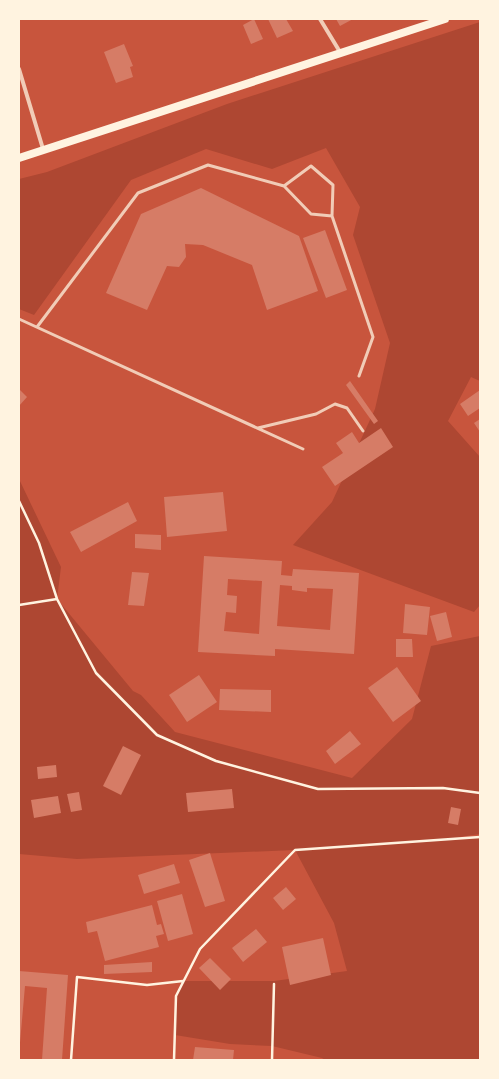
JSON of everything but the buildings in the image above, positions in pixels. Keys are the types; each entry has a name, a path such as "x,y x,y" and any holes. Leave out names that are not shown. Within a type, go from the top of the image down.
{"main road":[{"path":"19,158 445,19"}],"street":[{"path":"320,19 340,52"},
{"path":"19,69 43,149"}],"lane":[{"path":"37,327 138,193 208,165 284,186 311,214 332,216"},
{"path":"284,186 311,166 333,185 332,216 373,337 359,376"},
{"path":"19,319 303,449"},
{"path":"258,428 316,414 335,404 347,408 363,431"}],"path":[{"path":"19,501 39,543 57,599 96,673 157,735 216,761 318,789 443,788 480,793"},
{"path":"19,605 57,599"},
{"path":"174,1060 176,996 200,949 295,850 480,836"},
{"path":"71,1060 77,977 147,985 184,981"},
{"path":"272,1060 274,984"}],"shaded area":[{"path":"480,22 480,381 471,377 448,421 480,457 480,605 474,612 293,545 332,502 375,409 390,343 353,235 360,207 326,148 272,169 206,149 131,180 34,315 19,309 19,179 47,172 227,104"},
{"path":"19,479 61,567 57,599 133,691 141,695 175,732 352,778 412,719 431,646 480,636 480,834 453,838 480,837 480,1060 325,1060 272,1046 230,1044 175,1035 176,996 184,981 274,981 347,971 334,923 295,850 77,859 19,854"}]}
